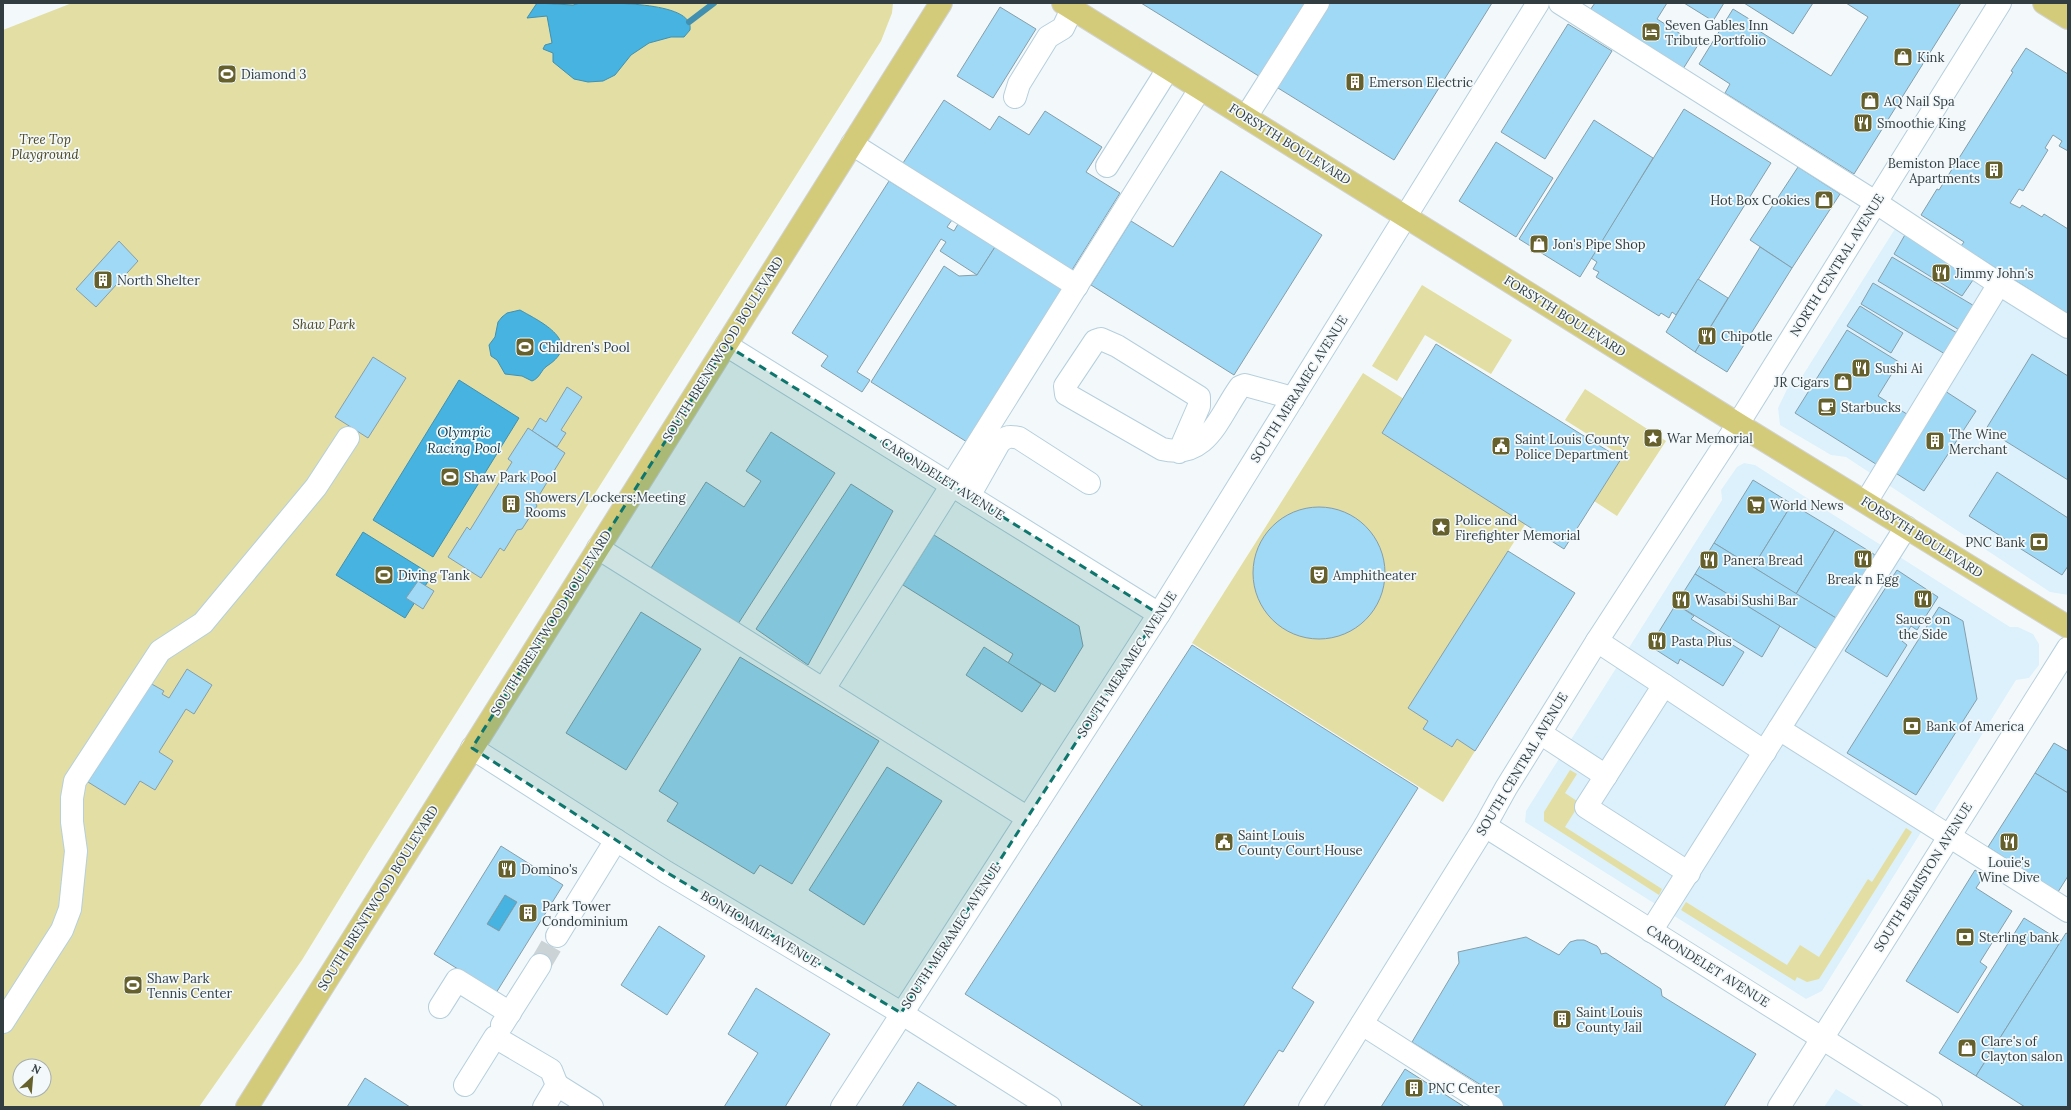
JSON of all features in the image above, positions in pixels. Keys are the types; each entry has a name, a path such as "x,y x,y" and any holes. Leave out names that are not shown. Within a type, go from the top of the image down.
{"main road":[{"name":"SOUTH BRENTWOOD BOULEVARD","path":"247,1105 941,3"},
{"path":"2044,3 2068,18"},
{"name":"FORSYTH BOULEVARD","path":"1066,13 1168,69 1738,424 2068,627"}],"street":[{"path":"1246,117 1318,3"},
{"name":"SOUTH MERAMEC AVENUE","path":"842,1107 1159,614 1538,3"},
{"path":"1560,3 1875,202 1999,284 2068,327"},
{"name":"NORTH CENTRAL AVENUE","path":"1738,424 2000,3"},
{"path":"1021,97 1019,84 1048,37 1066,13"},
{"path":"1107,166 1168,69"},
{"path":"961,490 1077,286 1200,89"},
{"path":"852,144 1077,286"},
{"path":"1866,502 1999,284"},
{"path":"1179,452 1199,406 1199,397 1112,343 1101,339 1095,341 1065,386 1066,394 1162,449 1179,452 1194,448 1203,443 1240,387 1245,385 1293,398"},
{"name":"CARONDELET AVENUE","path":"726,345 1159,614"},
{"name":"SOUTH CENTRAL AVENUE","path":"1310,1107 1485,826 1506,788 1597,641 1738,424"},
{"path":"824,690 961,490 999,443 1005,438 1010,436 1019,438 1089,483"},
{"path":"3,1022 62,930 70,909 76,851 72,822 72,798 75,781 160,651 203,623 316,488 348,438"},
{"path":"1651,931 1766,752 1906,527"},
{"path":"598,548 1028,818"},
{"path":"1597,641 1766,752"},
{"name":"SOUTH BEMISTON AVENUE","path":"1779,1107 2068,648"},
{"path":"1664,685 1586,807 1689,873"},
{"path":"1779,729 2068,911"},
{"path":"1540,733 1606,776"},
{"name":"BONHOMME AVENUE","path":"472,748 616,840 1050,1107"},
{"name":"CARONDELET AVENUE","path":"1485,826 1931,1107"},
{"path":"557,936 616,840"},
{"path":"465,1085 540,965"},
{"path":"440,1008 457,980 510,1013"},
{"path":"1362,1024 1492,1107"},
{"path":"495,1037 551,1070 557,1085 592,1107"},
{"path":"544,1107 557,1085"}],"highlighted area":[{"path":"726,345 1159,614 901,1013 666,872 472,748"}],"shaded area":[{"path":"1898,224 2068,333 2068,595 2050,592 1846,457 1831,455 1780,425 1778,408 1789,385 1798,383"},
{"path":"1744,463 1755,465 2010,627 2018,627 2033,634 2039,644 2039,665 2029,678 2016,680 1822,991 1806,999 1525,822 1526,811 1722,500 1721,490 1737,467"},
{"path":"1836,1089 1865,1107 1824,1107"}],"green space":[{"name":"Shaw Park","path":"72,3 893,3 892,13 881,41 367,854 302,960 199,1107 3,1107 3,30"},
{"path":"1422,285 1512,340 1491,374 1425,335 1397,381 1372,366"},
{"path":"1363,373 1404,399 1382,433 1526,523 1409,708 1428,721 1423,729 1451,747 1457,739 1475,751 1443,802 1192,643"},
{"path":"1585,389 1666,441 1617,516 1594,501 1622,456 1565,420"},
{"path":"1570,770 1577,774 1565,793 1580,803 1565,827 1662,889 1659,895 1544,821 1544,812"},
{"path":"1906,828 1912,832 1819,979 1807,982 1797,977 1795,981 1681,910 1686,902 1787,965 1800,945 1819,957 1868,879 1872,882"}],"water":[{"path":"537,3 573,5 580,3 607,3 645,5 663,8 678,13 688,20 690,30 684,37 671,37 649,43 631,55 615,75 603,81 588,82 574,79 553,62 553,53 543,49 545,45 552,43 547,16 527,18"},
{"name":"Children's Pool","path":"520,310 548,327 560,341 561,349 557,357 537,378 532,381 522,376 505,374 497,360 491,356 489,345 495,337 498,322 502,317 507,313"},
{"name":"Olympic Racing Pool","path":"459,380 519,418 433,557 373,520"},
{"name":"Diving Tank","path":"363,532 432,575 405,618 336,575"},
{"path":"505,895 517,902 499,931 487,924"}],"building":[{"name":"Emerson Electric","path":"1141,3 1492,3 1394,160"},
{"name":"Seven Gables Inn Tribute Portfolio","path":"1595,3 1667,3 1657,19 1698,45 1683,69 1590,10"},
{"name":"Seven Gables Inn Tribute Portfolio","path":"1684,3 1724,3 1713,21"},
{"path":"1744,3 1813,3 1793,34"},
{"path":"1846,3 1961,3 1854,174 1725,93 1730,84 1699,64 1733,9 1759,25 1756,29 1831,76 1868,17"},
{"path":"1000,7 1036,29 993,98 957,76"},
{"path":"1568,24 1612,51 1545,159 1501,132"},
{"name":"Bemiston Place Apartments","path":"2026,48 2068,74 2068,151 2059,146 2062,141 2053,135 2045,148 2048,150 2023,191 2019,189 2010,203 2020,208 2022,205 2042,217 2044,214 2068,229 2068,314 1961,246 1964,242 1921,215 1937,189 1939,190 2013,72 2011,71"},
{"path":"944,100 990,130 999,116 1029,135 1045,111 1102,147 1086,172 1120,193 1072,270 903,163"},
{"path":"1684,109 1771,163 1676,315 1672,312 1669,318 1661,313 1659,316 1596,277 1599,272 1593,269 1597,262 1591,258"},
{"path":"1594,120 1653,158 1580,277 1519,239"},
{"path":"1496,142 1553,178 1516,237 1459,201"},
{"path":"1798,167 1840,194 1792,268 1750,240"},
{"path":"1221,171 1322,235 1234,375 1091,285 1131,221 1173,247"},
{"path":"889,181 952,220 947,227 954,231 958,224 995,247 977,275 940,251 946,242 941,239 857,372 870,380 862,392 821,366 828,356 792,333"},
{"path":"1906,233 1975,277 1962,296 1894,254"},
{"name":"North Shelter","path":"119,241 138,261 96,307 76,289"},
{"path":"995,247 1063,290 967,442 871,382 944,266 959,276 977,275"},
{"path":"1760,247 1792,268 1727,372 1695,352"},
{"path":"1892,257 1976,307 1961,331 1878,281"},
{"path":"1698,279 1728,298 1695,352 1666,332"},
{"path":"1873,283 1957,333 1945,354 1861,304"},
{"path":"1860,306 1903,333 1891,353 1847,326"},
{"path":"1847,330 1899,362 1878,396 1910,416 1879,466 1795,413"},
{"name":"Saint Louis County Police Department","path":"1436,344 1621,459 1564,549 1382,433"},
{"path":"2032,354 2068,376 2068,480 1986,429"},
{"path":"373,357 406,378 368,438 335,417"},
{"path":"567,387 582,397 561,430 566,433 557,447 532,431 540,418 546,422"},
{"name":"The Wine Merchant","path":"1945,391 1976,411 1924,491 1894,472"},
{"name":"Showers/Lockers;Meeting Rooms","path":"528,428 565,453 535,502 537,506 522,529 517,530 504,551 500,548 481,578 448,557 467,527 470,530 512,462 508,459"},
{"path":"771,432 835,473 738,624 651,568 706,482 744,507 761,481 746,471"},
{"name":"PNC Bank","path":"1997,472 2068,518 2068,566 2062,575 1969,516"},
{"path":"1753,480 1792,504 1753,567 1714,543"},
{"path":"851,484 893,511 808,665 756,629"},
{"path":"1792,504 1835,530 1796,594 1753,567"},
{"name":"Amphitheater","path":"1319,507 1344,512 1361,522 1370,531 1380,548 1385,573 1380,598 1370,615 1361,624 1344,634 1319,639 1294,634 1277,624 1268,615 1258,598 1253,573 1258,548 1268,531 1277,522 1294,512"},
{"path":"1835,530 1880,558 1841,621 1796,594"},
{"path":"934,535 1079,626 1083,646 1055,692 1008,663 1013,654 903,585"},
{"path":"1714,543 1836,618 1817,649 1695,574"},
{"path":"1508,551 1575,593 1475,751 1457,739 1452,747 1423,729 1428,721 1408,708"},
{"path":"1897,570 1938,597 1917,630 1911,626 1902,641 1907,645 1887,677 1845,651"},
{"path":"1695,574 1780,626 1762,657 1676,604"},
{"path":"418,581 434,591 423,609 406,598"},
{"path":"1676,604 1694,616 1691,619 1744,652 1723,686 1680,659 1678,664 1650,646"},
{"name":"Bank of America","path":"1939,607 1963,621 1977,699 1916,795 1847,753"},
{"path":"641,612 701,649 626,770 566,733"},
{"name":"Saint Louis County Court House","path":"1192,645 1418,788 1292,988 1314,1002 1283,1052 1279,1050 1243,1107 1144,1107 965,994"},
{"path":"984,647 1041,684 1022,712 966,675"},
{"path":"740,657 879,741 792,884 760,865 754,874 667,821 678,803 659,791"},
{"path":"187,669 212,685 194,714 186,709 159,752 173,761 155,790 140,781 125,805 88,782 150,683 164,691 162,694 169,698"},
{"path":"2054,743 2068,751 2068,793 2035,773"},
{"path":"887,767 942,801 864,925 809,890"},
{"path":"2035,773 2068,793 2068,876 2058,892 1988,847"},
{"name":"Park Tower Condominium","path":"501,846 563,885 496,993 434,954","holes":["505,895 517,902 499,931 487,924"]},
{"name":"Sterling bank","path":"1975,870 1984,876 1976,888 2012,911 1980,962 1987,967 1958,1013 1906,981"},
{"path":"2024,918 2061,941 1976,1076 1939,1053"},
{"path":"659,926 705,956 667,1015 621,985"},
{"path":"2066,933 2068,934 2068,1107 2025,1107 1976,1076"},
{"name":"Saint Louis County Jail","path":"1526,937 1559,955 1570,942 1577,940 1584,940 1597,946 1601,954 1606,953 1661,989 1662,996 1756,1054 1724,1107 1502,1107 1493,1101 1489,1090 1412,1042 1459,963 1458,952"},
{"path":"756,988 830,1034 785,1107 724,1107 758,1053 728,1034"},
{"name":"PNC Center","path":"1405,1069 1463,1106 1381,1107"},
{"path":"365,1078 410,1107 347,1107"},
{"path":"918,1082 958,1107 902,1107"}],"waterway":[{"path":"689,22 714,3"}],"tunnel":[{"path":"540,965 557,936"}],"place":[{"name":"Seven Gables Inn Tribute Portfolio","path":"1651,32"},
{"name":"Kink","path":"1903,57"},
{"name":"Diamond 3","path":"227,74"},
{"name":"Emerson Electric","path":"1355,82"},
{"name":"AQ Nail Spa","path":"1870,101"},
{"name":"Smoothie King","path":"1863,123"},
{"name":"Bemiston Place Apartments","path":"1994,170"},
{"name":"Hot Box Cookies","path":"1824,200"},
{"name":"Jon's Pipe Shop","path":"1539,244"},
{"name":"Jimmy John's","path":"1941,273"},
{"name":"North Shelter","path":"103,280"},
{"name":"Chipotle","path":"1707,336"},
{"name":"Children's Pool","path":"525,347"},
{"name":"Sushi Ai","path":"1861,368"},
{"name":"JR Cigars","path":"1843,382"},
{"name":"Starbucks","path":"1827,407"},
{"name":"War Memorial","path":"1653,438"},
{"name":"The Wine Merchant","path":"1935,441"},
{"name":"Saint Louis County Police Department","path":"1501,446"},
{"name":"Shaw Park Pool","path":"450,477"},
{"name":"Showers/Lockers;Meeting Rooms","path":"511,504"},
{"name":"World News","path":"1756,505"},
{"name":"Police and Firefighter Memorial","path":"1441,527"},
{"name":"PNC Bank","path":"2039,542"},
{"name":"Break n Egg","path":"1863,559"},
{"name":"Panera Bread","path":"1709,560"},
{"name":"Diving Tank","path":"384,575"},
{"name":"Amphitheater","path":"1319,575"},
{"name":"Sauce on the Side","path":"1923,599"},
{"name":"Wasabi Sushi Bar","path":"1681,600"},
{"name":"Pasta Plus","path":"1657,641"},
{"name":"Bank of America","path":"1912,726"},
{"name":"Saint Louis County Court House","path":"1224,842"},
{"name":"Louie's Wine Dive","path":"2009,842"},
{"name":"Domino's","path":"507,869"},
{"name":"Park Tower Condominium","path":"528,913"},
{"name":"Sterling bank","path":"1965,937"},
{"name":"Shaw Park Tennis Center","path":"133,985"},
{"name":"Saint Louis County Jail","path":"1562,1019"},
{"name":"Clare's of Clayton salon","path":"1967,1048"},
{"name":"PNC Center","path":"1414,1088"}],"park label":[{"name":"Tree Top Playground","path":"45,146"}]}
